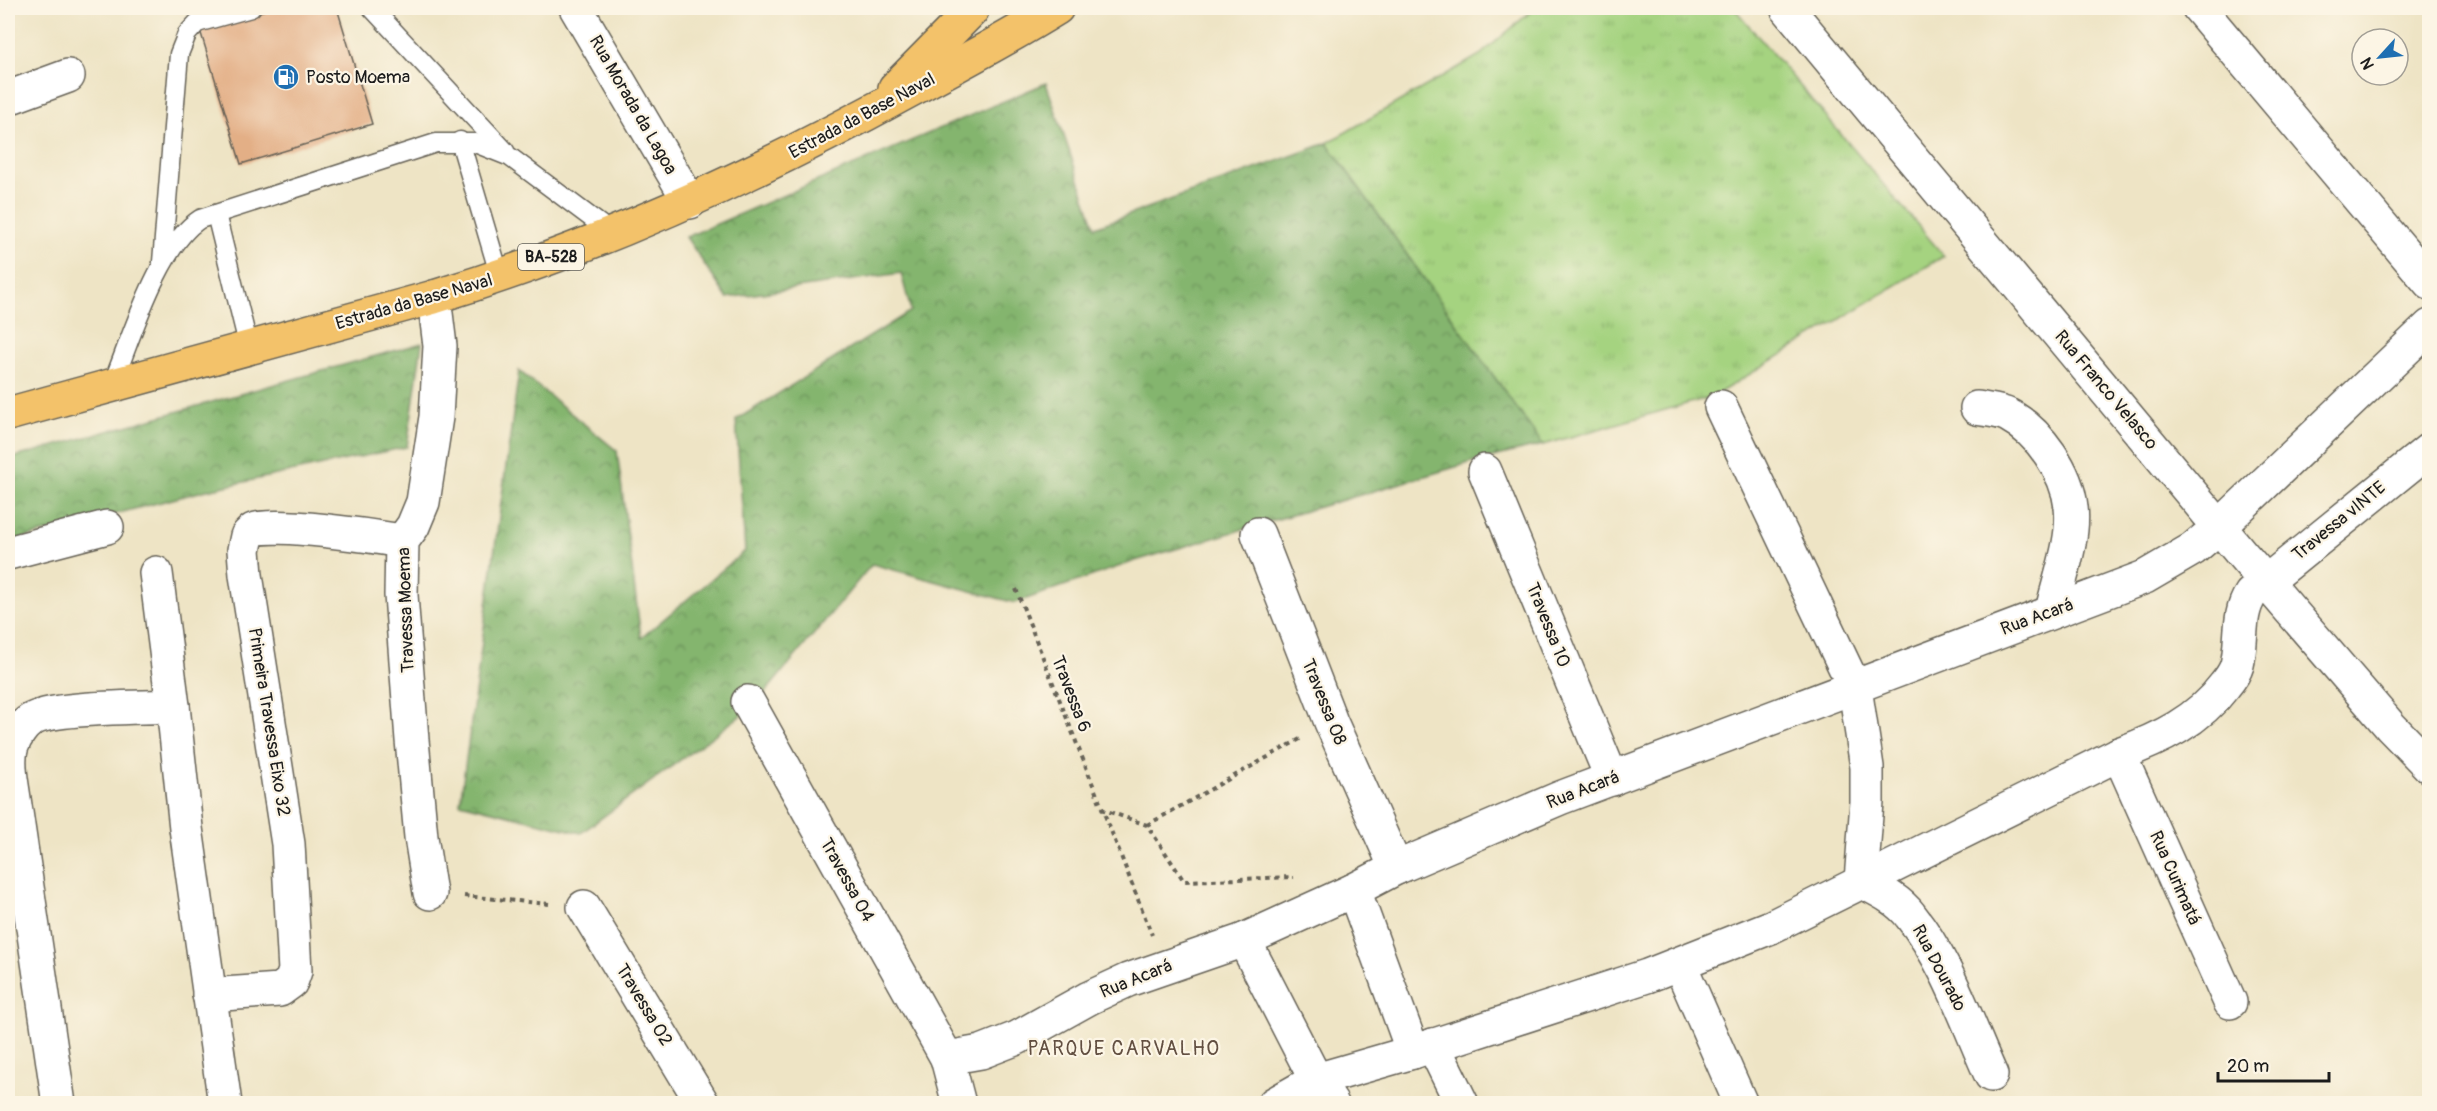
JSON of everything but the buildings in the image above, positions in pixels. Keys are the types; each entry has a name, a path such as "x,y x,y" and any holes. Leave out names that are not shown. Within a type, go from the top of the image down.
{"main road":[{"name":"Estrada da Base Naval","path":"8,414 434,297 500,277 613,234 690,202 785,158 1057,8"},
{"path":"870,113 974,9"}],"street":[{"name":"Rua Morada da Lagoa","path":"576,8 690,202"},
{"name":"Rua Franco Velasco","path":"1787,8 2265,581 2391,727 2430,767"},
{"path":"2199,8 2430,283"},
{"path":"8,98 68,76"},
{"name":"Travessa Moema","path":"430,893 412,740 401,595 402,542 413,526 423,502 434,429 440,346 434,297"},
{"name":"Rua Acará","path":"947,1058 981,1052 1017,1038 1089,998 1165,966 1244,940 1354,890 1396,868 1612,779 2145,577 2193,549 2220,526 2430,326"},
{"path":"1721,407 1855,688 1867,766 1867,802 1861,881"},
{"path":"1977,408 2007,414 2035,434 2058,468 2071,507 2069,542 2052,611"},
{"name":"Travessa vINTE","path":"2265,581 2424,463"},
{"name":"Travessa 10","path":"1485,471 1612,779"},
{"path":"8,553 108,527"},
{"name":"Primeira Travessa Eixo 32","path":"209,995 280,990 291,982 295,971 288,844 246,575 244,550 247,536 257,529 283,528 372,535 402,542"},
{"name":"Travessa 08","path":"1258,534 1331,722 1396,868"},
{"path":"156,573 186,828 225,1104"},
{"path":"1274,1104 1324,1092 1423,1048 1680,964 1770,927 2119,754 2171,732 2194,717 2215,699 2237,666 2245,604 2251,594 2265,581"},
{"name":"Travessa 04","path":"748,702 947,1058 959,1104"},
{"path":"58,1104 13,792 10,765 12,746 20,731 31,720 53,712 173,706"},
{"name":"Rua Curimatá","path":"2119,754 2230,1002"},
{"name":"Rua Dourado","path":"1861,881 1887,895 1909,914 1947,976 1991,1075"},
{"path":"1354,890 1423,1048 1462,1104"},
{"name":"Travessa 02","path":"584,907 703,1104"},
{"path":"1244,940 1324,1092"},
{"path":"1680,964 1741,1104"}],"lane":[{"path":"161,265 179,54 188,34 197,23 251,8"},
{"path":"372,8 510,157"},
{"path":"112,385 161,265 189,226 201,219 436,143 460,141 490,147 510,157 613,234"},
{"path":"460,141 500,277"},
{"path":"216,214 249,348"}],"path":[{"name":"Travessa 6","path":"1016,589 1100,808 1165,966"},
{"path":"1147,825 1331,722"},
{"path":"1100,808 1147,825 1184,881 1305,876"},
{"path":"430,893 584,907"}],"green space":[{"path":"1535,8 1734,8 1944,256 1714,396 1543,445 1327,143 1480,55"},
{"path":"1046,83 1095,227 1327,143 1543,445 1476,461 1135,561 1015,603 872,564 755,705 581,833 460,803 519,371 617,451 641,638 745,551 736,420 911,311 901,273 727,298 686,237"},
{"path":"422,343 407,447 207,490 8,542 8,459"}],"place":[{"name":"Posto Moema","path":"286,77"}],"district":[{"name":"PARQUE CARVALHO","path":"1124,1048"}]}
